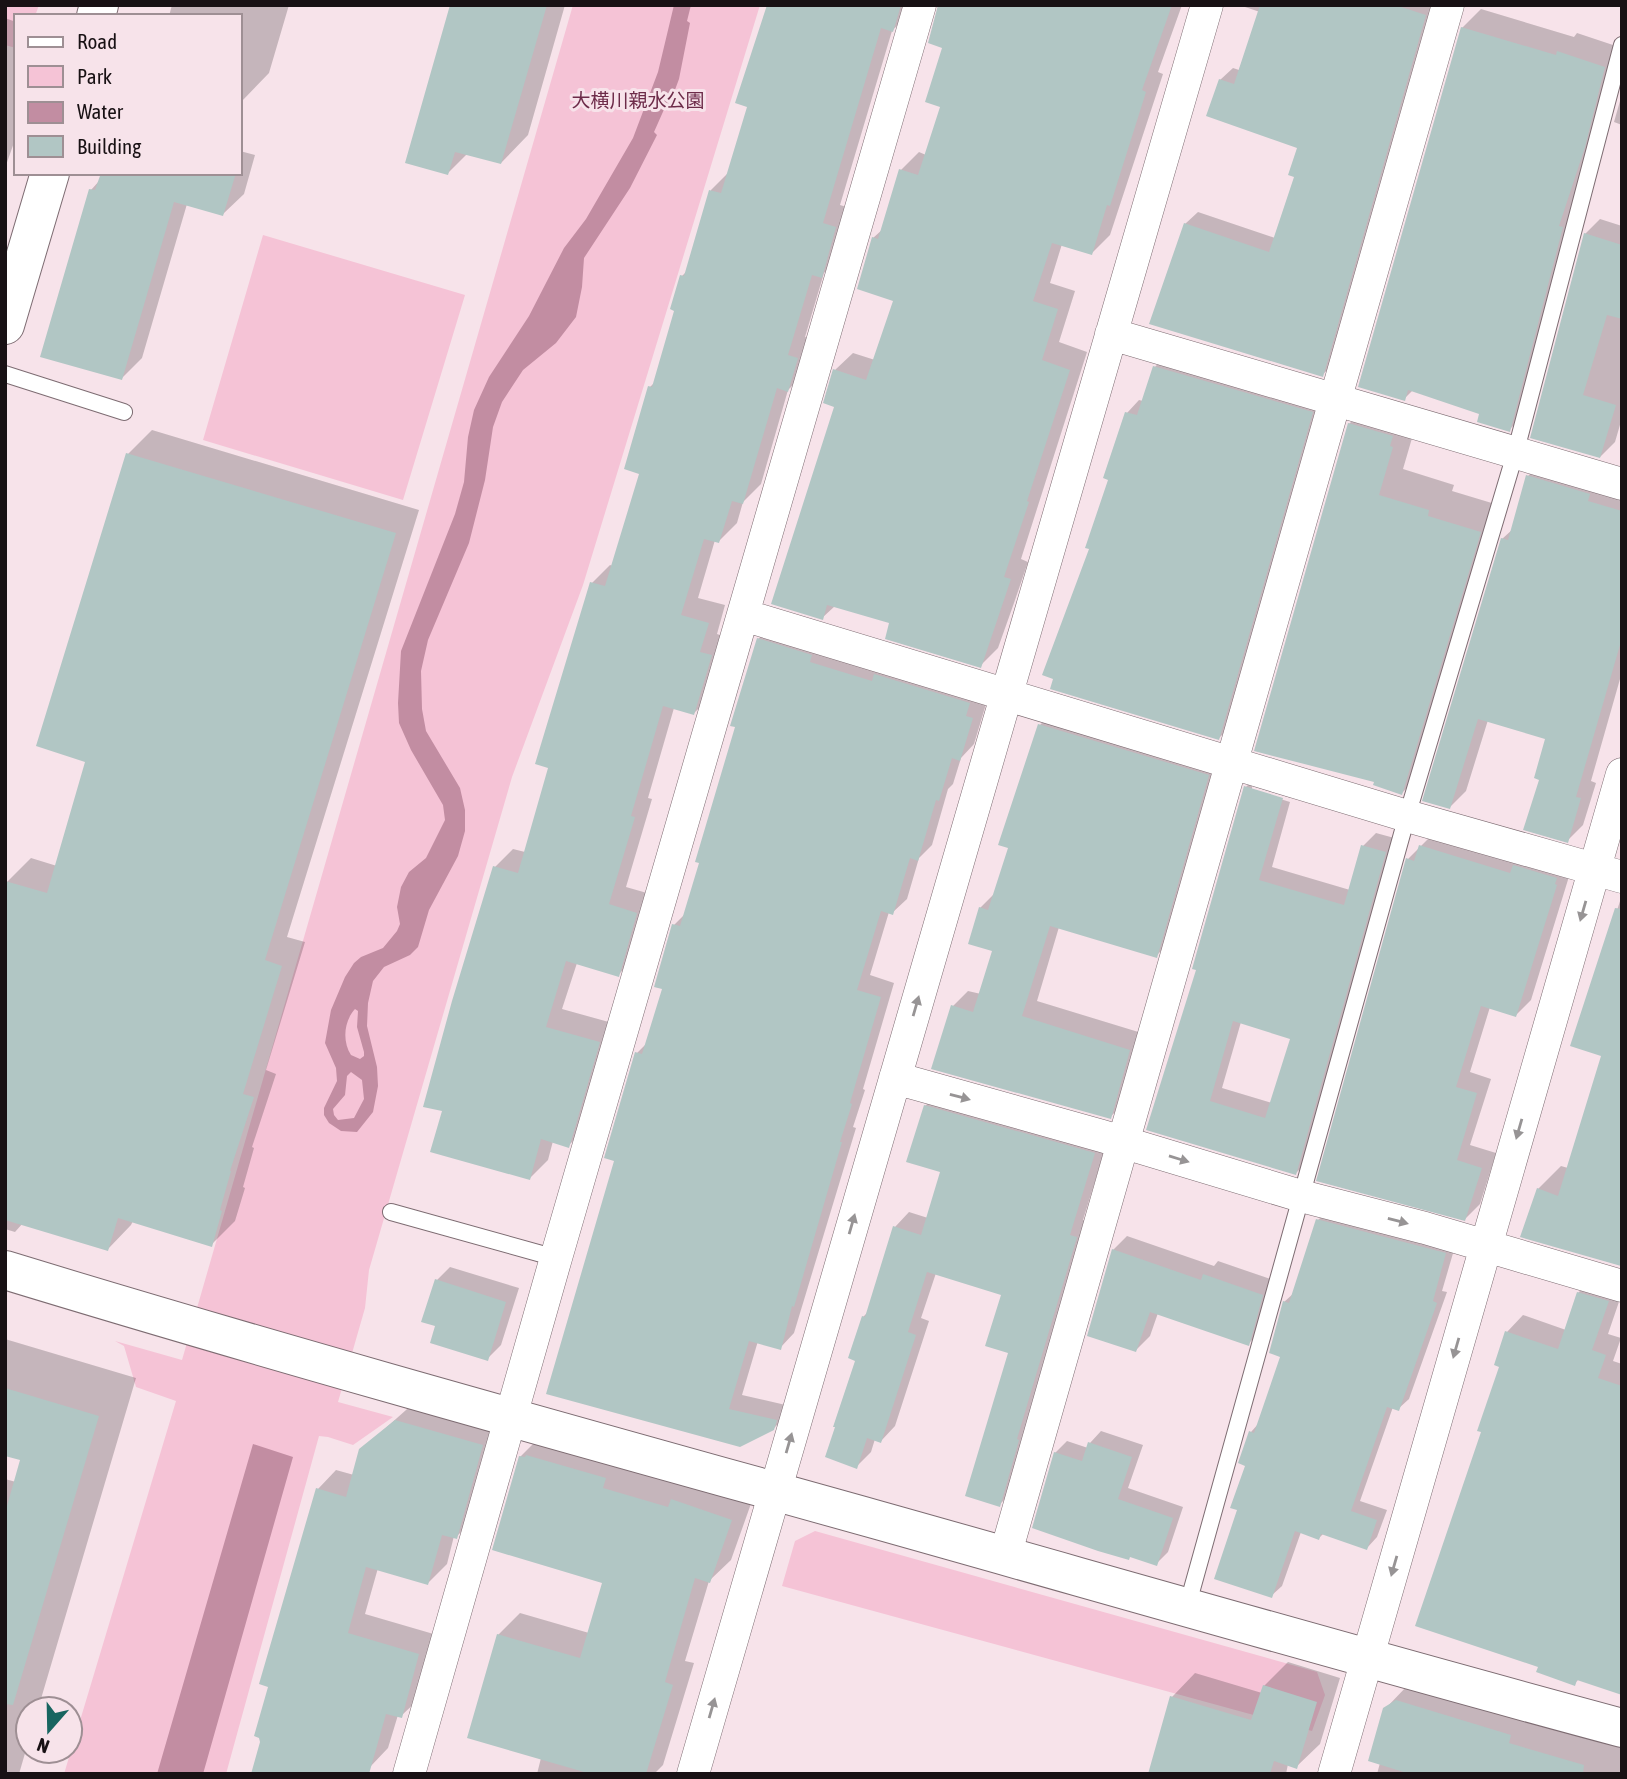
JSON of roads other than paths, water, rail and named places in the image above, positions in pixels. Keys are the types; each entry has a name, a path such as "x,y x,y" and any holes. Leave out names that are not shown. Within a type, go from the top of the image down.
{"street":[{"path":"409,1774 920,5"},
{"path":"693,1774 1207,5"},
{"path":"1005,1556 1448,5"},
{"path":"5,325 49,175"},
{"path":"1111,334 1622,484"},
{"path":"743,615 1407,816 1608,873"},
{"path":"1334,1774 1484,1246 1608,873 1622,774"},
{"path":"895,1079 1622,1286"},
{"path":"5,1270 220,1335 1367,1660 1622,1728"}],"lane":[{"path":"1187,1607 1407,816 1515,454 1622,45"},
{"path":"5,374 124,412"},
{"path":"391,1212 556,1258"}],"water":[{"path":"674,5 691,5 679,79 669,106 666,105 654,132 657,135 630,188 584,258 576,317 556,343 523,370 502,402 493,427 485,480 469,543 428,640 421,671 422,709 426,731 460,788 465,810 465,831 458,856 429,910 418,947 410,955 384,967 373,981 367,1026 377,1067 378,1086 373,1112 357,1132 341,1131 329,1123 324,1115 324,1108 337,1081 336,1068 325,1043 331,1010 354,963 361,957 383,948 397,931 400,924 397,907 401,887 409,872 426,858 445,820 443,805 411,750 399,723 401,651 455,514 464,482 468,437 474,410 489,377 529,316 564,248 586,219 633,138 658,72","holes":["355,1009 358,1011 357,1027 364,1052 360,1059 351,1055 345,1037 348,1019","351,1072 362,1080 364,1099 354,1118 338,1120 333,1109 345,1095 347,1076"]},
{"path":"253,1444 293,1457 203,1774 157,1774"}],"park label":[{"name":"大横川親水公園","path":"638,100"}]}
